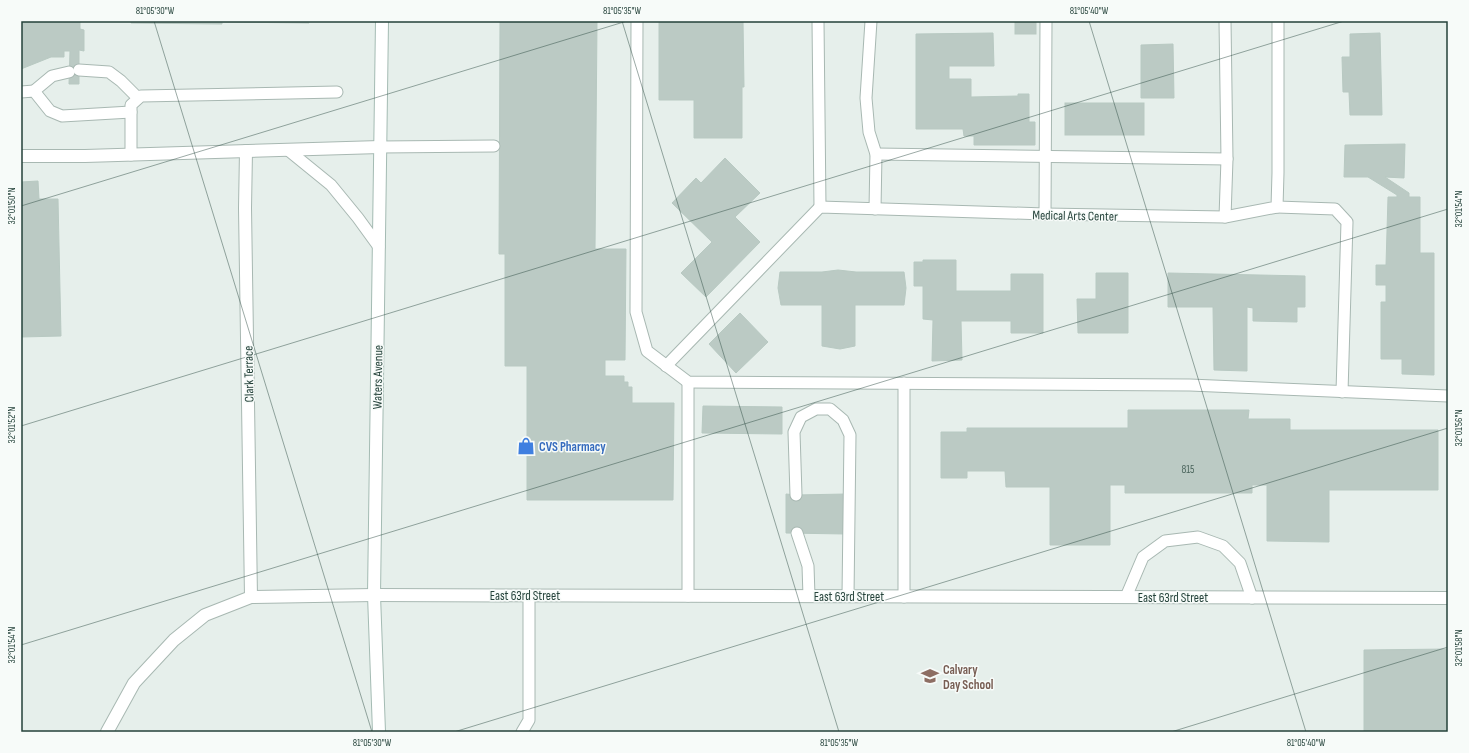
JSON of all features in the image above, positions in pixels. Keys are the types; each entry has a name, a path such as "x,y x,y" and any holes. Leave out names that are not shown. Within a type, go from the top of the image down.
{"street":[{"name":"Waters Avenue","path":"379,732 374,595 382,21"},
{"path":"21,156 131,155 380,147"},
{"name":"Clark Terrace","path":"246,151 245,208 251,597"},
{"name":"East 63rd Street","path":"251,597 529,595 1448,598"},
{"path":"107,732 134,683 174,640 205,615 251,597"}],"lane":[{"path":"637,21 636,312 647,351 688,382 1190,385 1448,396"},
{"path":"666,366 820,207 818,21"},
{"path":"871,21 866,98 868,132 876,154 875,209"},
{"path":"1044,214 1046,21"},
{"path":"1225,21 1227,159 1225,217"},
{"path":"1277,207 1278,21"},
{"path":"21,92 34,91 52,76 74,71 109,72 121,80 138,98"},
{"path":"34,91 50,111 62,116 131,112"},
{"path":"131,155 131,105 141,96 337,92"},
{"path":"380,147 494,146"},
{"path":"288,150 331,185 379,247"},
{"path":"876,154 1227,159"},
{"name":"Medical Arts Center","path":"820,207 1044,214 1225,217 1277,207 1335,209 1347,222 1342,392"},
{"path":"688,382 688,596"},
{"path":"904,383 904,597"},
{"path":"796,495 794,432 801,417 816,409 830,409 843,420 850,435 848,596"},
{"path":"797,533 808,566 809,596"},
{"path":"1126,597 1143,557 1165,541 1198,537 1223,546 1240,562 1252,598"},
{"path":"522,732 529,720 529,595"}],"building":[{"path":"21,21 80,21 80,29 84,30 84,51 79,50 79,84 69,84 70,51 64,51 64,57 51,57 21,69"},
{"path":"131,21 309,21 309,23 131,23"},
{"path":"500,21 597,21 595,249 626,249 625,360 605,360 605,376 624,376 624,382 628,382 628,387 632,387 632,403 674,403 673,500 527,500 527,366 505,366 505,254 499,254"},
{"path":"659,21 743,21 744,87 742,87 742,138 694,138 694,100 659,100"},
{"path":"1015,22 1036,22 1036,34 1015,34"},
{"path":"993,33 994,66 949,66 949,79 971,79 971,97 1018,96 1018,94 1029,94 1029,122 1035,122 1035,145 974,145 974,136 964,136 963,129 916,129 916,34"},
{"path":"1380,33 1382,115 1350,115 1349,92 1343,92 1342,57 1350,57 1350,34"},
{"path":"1173,44 1174,98 1141,98 1141,45"},
{"path":"1065,103 1144,103 1144,135 1065,135"},
{"path":"1405,144 1404,178 1385,177 1409,193 1409,197 1420,197 1420,253 1434,253 1434,375 1402,374 1402,359 1381,359 1381,302 1386,302 1386,285 1376,285 1376,265 1386,265 1388,197 1397,197 1397,195 1368,177 1344,177 1345,145"},
{"path":"725,158 760,193 735,217 760,242 706,297 681,273 712,242 672,203 696,178 701,183"},
{"path":"38,181 39,199 58,199 61,336 21,337 21,182"},
{"path":"923,260 956,260 956,291 1011,291 1011,274 1043,274 1043,333 1011,333 1011,321 961,321 962,360 932,361 933,320 923,319 923,286 914,286 914,262 923,262"},
{"path":"838,270 856,272 904,272 906,288 904,305 855,305 855,346 840,349 822,346 822,305 781,305 778,288 780,272 822,272"},
{"path":"1096,273 1128,273 1128,333 1078,333 1077,299 1096,299"},
{"path":"1168,273 1305,276 1305,307 1297,307 1297,322 1253,321 1253,308 1247,307 1247,371 1214,370 1213,307 1168,307"},
{"path":"740,313 768,342 736,373 709,344"},
{"path":"703,406 782,407 782,434 702,433"},
{"path":"1128,410 1249,410 1248,419 1290,419 1290,430 1438,430 1438,490 1329,490 1329,542 1267,541 1267,485 1252,485 1252,493 1125,493 1125,485 1110,485 1110,545 1050,545 1050,487 1006,487 1005,471 967,471 967,478 941,478 941,432 967,432 967,428 1128,428"},
{"path":"786,494 846,494 846,534 786,533"},
{"path":"1448,649 1448,732 1364,732 1364,650"}],"place":[{"name":"CVS Pharmacy","path":"526,446"},
{"name":"Calvary Day School","path":"930,676"}]}
